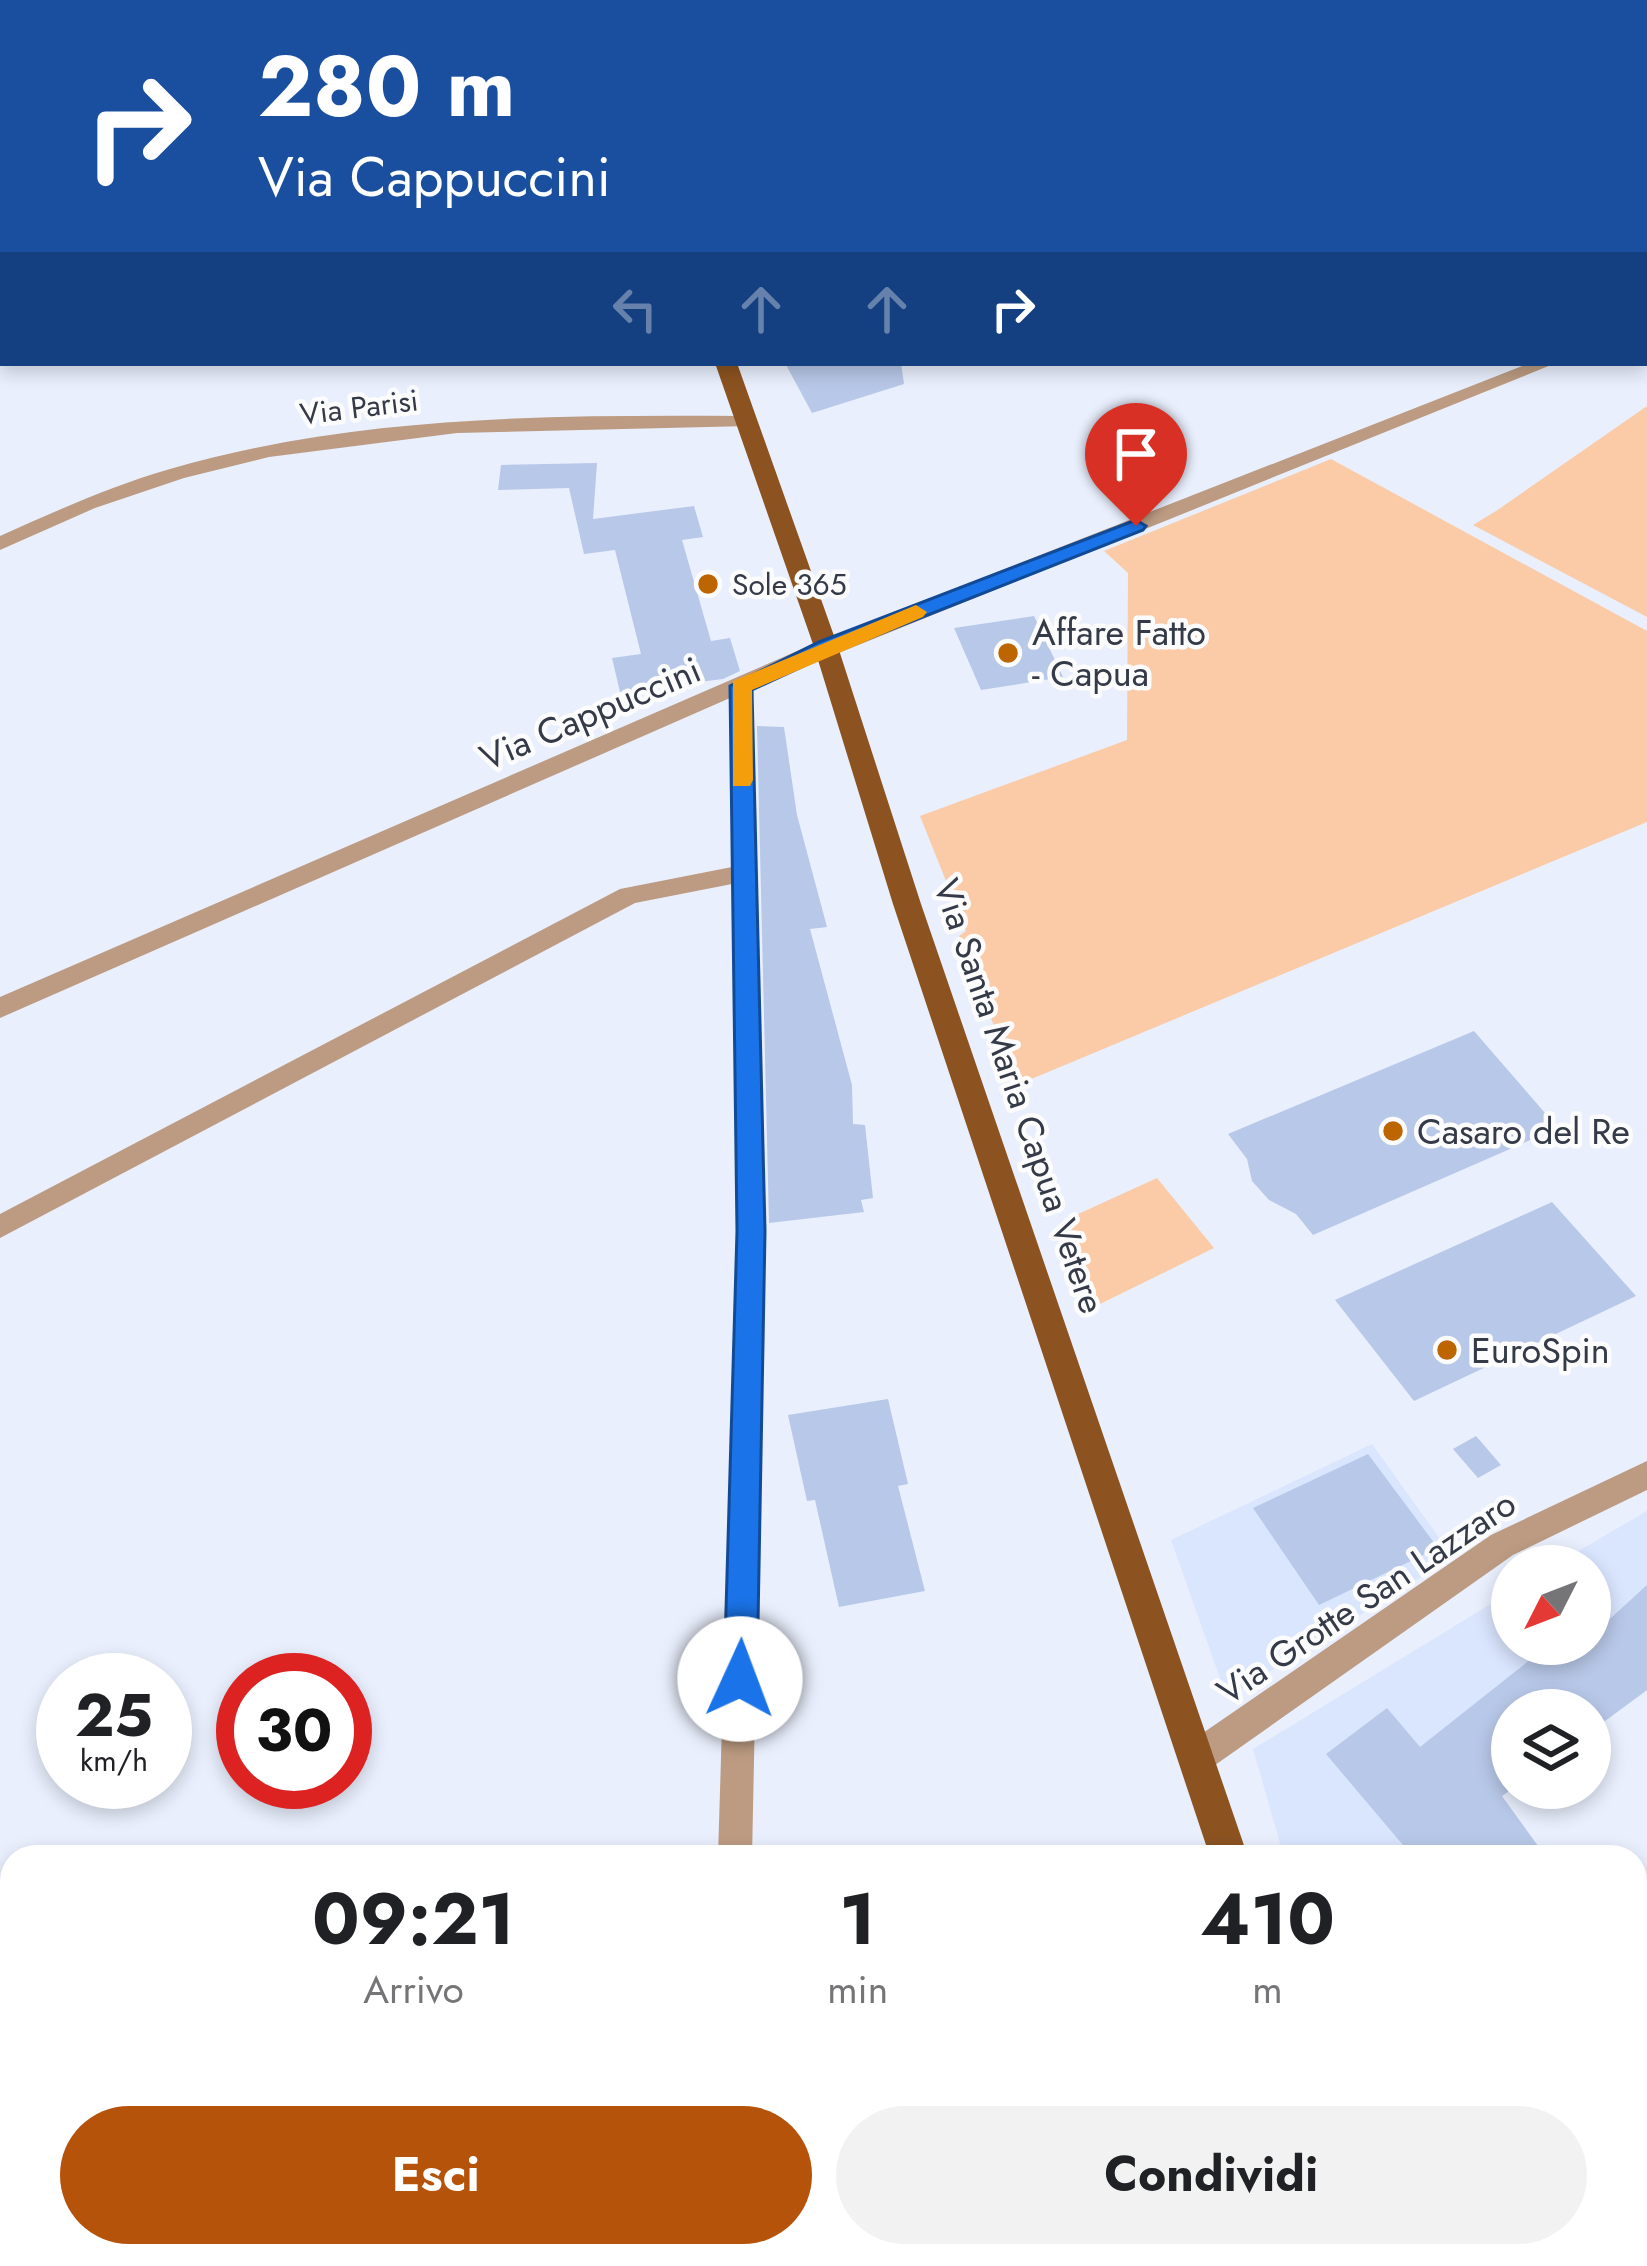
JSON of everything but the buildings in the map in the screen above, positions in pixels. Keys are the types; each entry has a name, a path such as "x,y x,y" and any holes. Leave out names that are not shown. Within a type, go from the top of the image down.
{"main road":[{"name":"Via Santa Maria Capua Vetere","path":"726,366 826,647 907,904 1225,1845"}],"street":[{"name":"Via Cappuccini","path":"0,1008 826,647 1539,366"},
{"name":"Via Parisi","path":"0,544 98,497 280,446 392,430 624,421 743,422"},
{"path":"735,1845 751,1231 741,686"},
{"path":"0,1227 629,895 742,874"},
{"name":"Via Grotte San Lazzaro","path":"1196,1758 1502,1545 1647,1475"}],"shaded area":[{"path":"1647,406 1647,617 1473,525"},
{"path":"1331,459 1647,631 1647,822 1017,1085 959,936 966,931 920,816 1127,740 1128,573 1104,551"},
{"path":"1157,1178 1214,1248 1094,1307 1065,1220"},
{"path":"1372,1444 1453,1557 1227,1698 1171,1540"},
{"path":"1647,1511 1647,1690 1611,1717 1611,1689 1491,1689 1491,1806 1443,1845 1281,1845 1253,1749 1491,1604 1491,1665 1611,1665 1611,1545 1589,1545"}],"slow traffic":[{"path":"741,780 741,686 916,612"}],"place":[{"name":"Sole 365","path":"708,584"},
{"name":"Affare Fatto - Capua","path":"1008,653"},
{"name":"Casaro del Re","path":"1393,1131"},
{"name":"EuroSpin","path":"1447,1350"}],"route":[{"path":"740,1679 751,1231 741,686 826,647 1136,526"}]}
